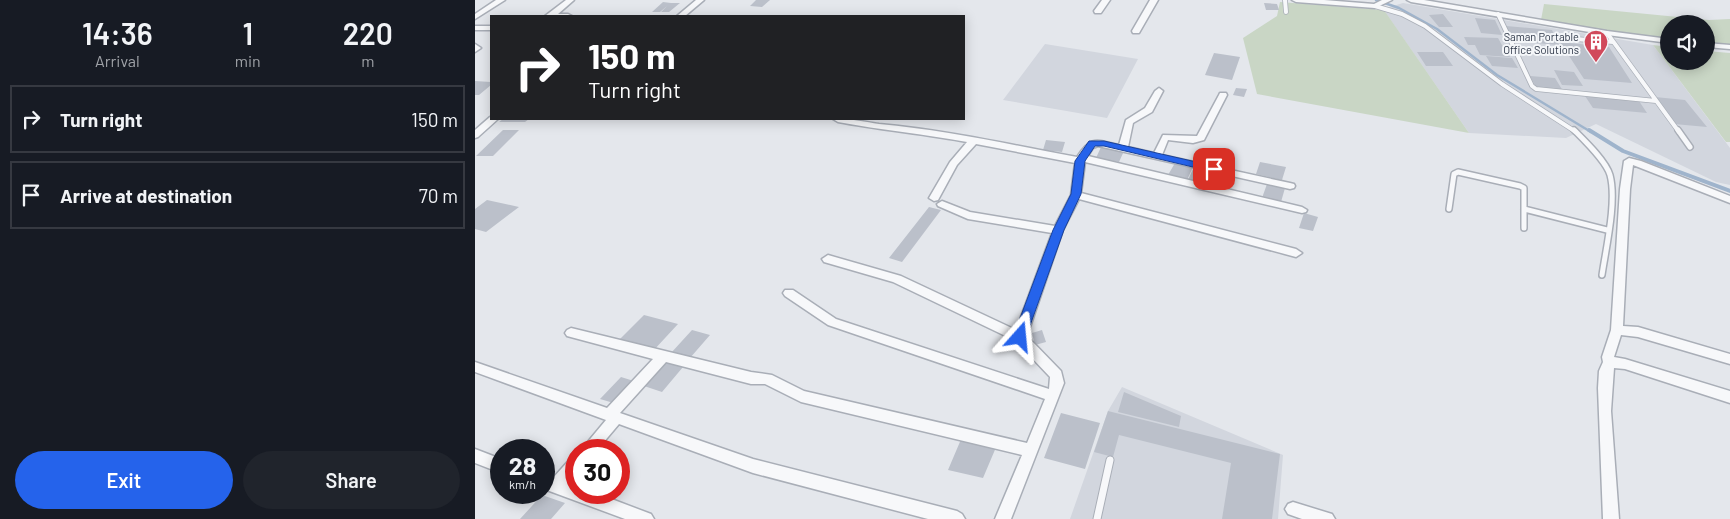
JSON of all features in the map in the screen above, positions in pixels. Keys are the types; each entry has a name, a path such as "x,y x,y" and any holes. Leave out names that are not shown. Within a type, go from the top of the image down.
{"street":[{"path":"475,17 501,0"},
{"path":"551,15 570,0"},
{"path":"682,15 699,0"},
{"path":"1098,11 1106,0"},
{"path":"1136,31 1154,0"},
{"path":"1296,0 1375,6 1389,0"},
{"path":"1411,0 1607,33 1660,39"},
{"path":"475,28 490,28"},
{"path":"475,46 477,48 475,50"},
{"path":"1715,46 1730,47"},
{"path":"1123,148 1129,122 1149,110 1159,91"},
{"path":"1157,156 1166,137 1193,140 1201,138 1223,95"},
{"path":"475,135 492,120"},
{"path":"843,120 875,126 917,130 973,142 1081,160 1302,210"},
{"path":"973,142 953,164 938,201 968,214 1058,230"},
{"path":"1020,337 1058,230 1076,194 1081,160 1093,143 1123,148 1290,186"},
{"path":"1611,519 1604,394 1606,366 1609,362 1608,357 1617,330 1625,189 1629,161 1639,163 1730,200"},
{"path":"1076,194 1296,253"},
{"path":"828,259 897,279 1020,337 1056,375 1057,383 1053,396 1003,519"},
{"path":"789,293 832,322 1053,396"},
{"path":"1617,330 1638,332 1730,359"},
{"path":"571,333 751,378 767,379 801,396 1031,452"},
{"path":"596,439 663,356"},
{"path":"1609,362 1625,364 1730,397"},
{"path":"475,367 753,466 957,519"},
{"path":"475,456 490,462"},
{"path":"555,480 565,472"},
{"path":"555,486 622,515 646,519"},
{"path":"1293,508 1327,519"}],"lane":[{"path":"1285,0 1286,12"},
{"path":"1375,6 1402,14 1425,26 1502,84 1571,128 1580,136 1610,174 1611,193 1602,275"},
{"path":"1498,14 1532,86 1536,89 1657,101"},
{"path":"1607,33 1690,147"},
{"path":"1563,38 1613,42"},
{"path":"1449,209 1454,174 1458,172 1523,188 1524,228"},
{"path":"1524,209 1607,230"},
{"path":"1097,519 1110,460"}],"shaded area":[{"path":"1403,3 1653,45 1660,54 1660,70 1672,70 1730,148 1730,185 1716,182 1596,124 1566,138 1469,133 1383,9"},
{"path":"1045,44 1138,59 1107,118 1003,100"},
{"path":"1122,387 1283,455 1278,519 1070,519 1108,411"}],"green space":[{"path":"1280,2 1384,10 1469,133 1257,94 1243,38 1277,16"},
{"path":"1544,4 1660,15 1660,38 1631,35 1541,20"},
{"path":"1730,19 1730,45 1715,43 1715,20"},
{"path":"1653,45 1660,46 1660,54"},
{"path":"1715,52 1730,53 1730,142 1726,142 1672,70 1715,70"}],"building":[{"path":"756,0 770,0 762,7 750,6"},
{"path":"663,2 680,3 669,12 661,12 667,6 660,12 652,12"},
{"path":"1264,3 1277,4 1279,10 1266,10"},
{"path":"1443,14 1453,27 1439,27 1429,15"},
{"path":"1475,18 1495,20 1502,35 1481,33"},
{"path":"1506,26 1552,30 1559,45 1513,41"},
{"path":"1464,37 1498,38 1510,57 1480,55 1475,45 1468,45"},
{"name":"Saman Portable Office Solutions","path":"1560,42 1609,47 1632,83 1584,79"},
{"path":"1417,52 1443,52 1453,66 1426,66"},
{"path":"1214,53 1240,57 1232,80 1205,75"},
{"path":"1486,56 1512,58 1518,68 1492,66"},
{"path":"1554,70 1574,72 1583,86 1562,85"},
{"path":"1530,76 1555,78 1563,91 1537,89"},
{"path":"475,81 490,82 490,86 479,95 475,95"},
{"path":"1236,88 1247,89 1244,97 1233,95"},
{"path":"1585,96 1639,101 1647,113 1593,108"},
{"path":"1655,97 1685,100 1707,127 1674,124"},
{"path":"502,120 528,120 525,122 499,122"},
{"path":"503,130 519,130 493,156 476,156"},
{"path":"1046,140 1065,142 1062,152 1043,150"},
{"path":"1101,147 1124,151 1119,162 1096,158"},
{"path":"1260,162 1286,167 1282,180 1256,174"},
{"path":"1175,163 1193,167 1187,180 1168,175"},
{"path":"1194,167 1205,170 1199,183 1188,180"},
{"path":"1267,184 1285,188 1281,202 1262,198"},
{"path":"487,200 519,207 486,232 475,229 475,209"},
{"path":"929,207 941,210 902,262 889,258"},
{"path":"1304,213 1318,217 1313,231 1299,228"},
{"path":"644,315 678,324 653,351 618,341"},
{"path":"692,330 710,335 690,358 671,353"},
{"path":"1042,330 1046,342 1035,345 1032,333"},
{"path":"666,362 683,367 662,392 644,386"},
{"path":"621,377 637,382 617,404 600,399"},
{"path":"1124,392 1181,416 1179,427 1118,412"},
{"path":"1108,411 1280,454 1272,519 1222,519 1231,463 1119,435 1113,457 1094,452"},
{"path":"1061,413 1100,423 1085,469 1044,458"},
{"path":"962,437 997,445 983,478 948,470"},
{"path":"555,500 565,503 551,519 520,519 534,504 555,504"}],"waterway":[{"path":"1376,0 1399,8 1437,29 1497,75 1591,132"},
{"path":"1589,130 1623,151 1730,191"}],"place":[{"name":"Saman Portable Office Solutions","path":"1596,63"}],"route":[{"path":"1020,337 1058,230 1076,194 1080,161 1089,146 1093,143 1104,144 1214,169"}]}
